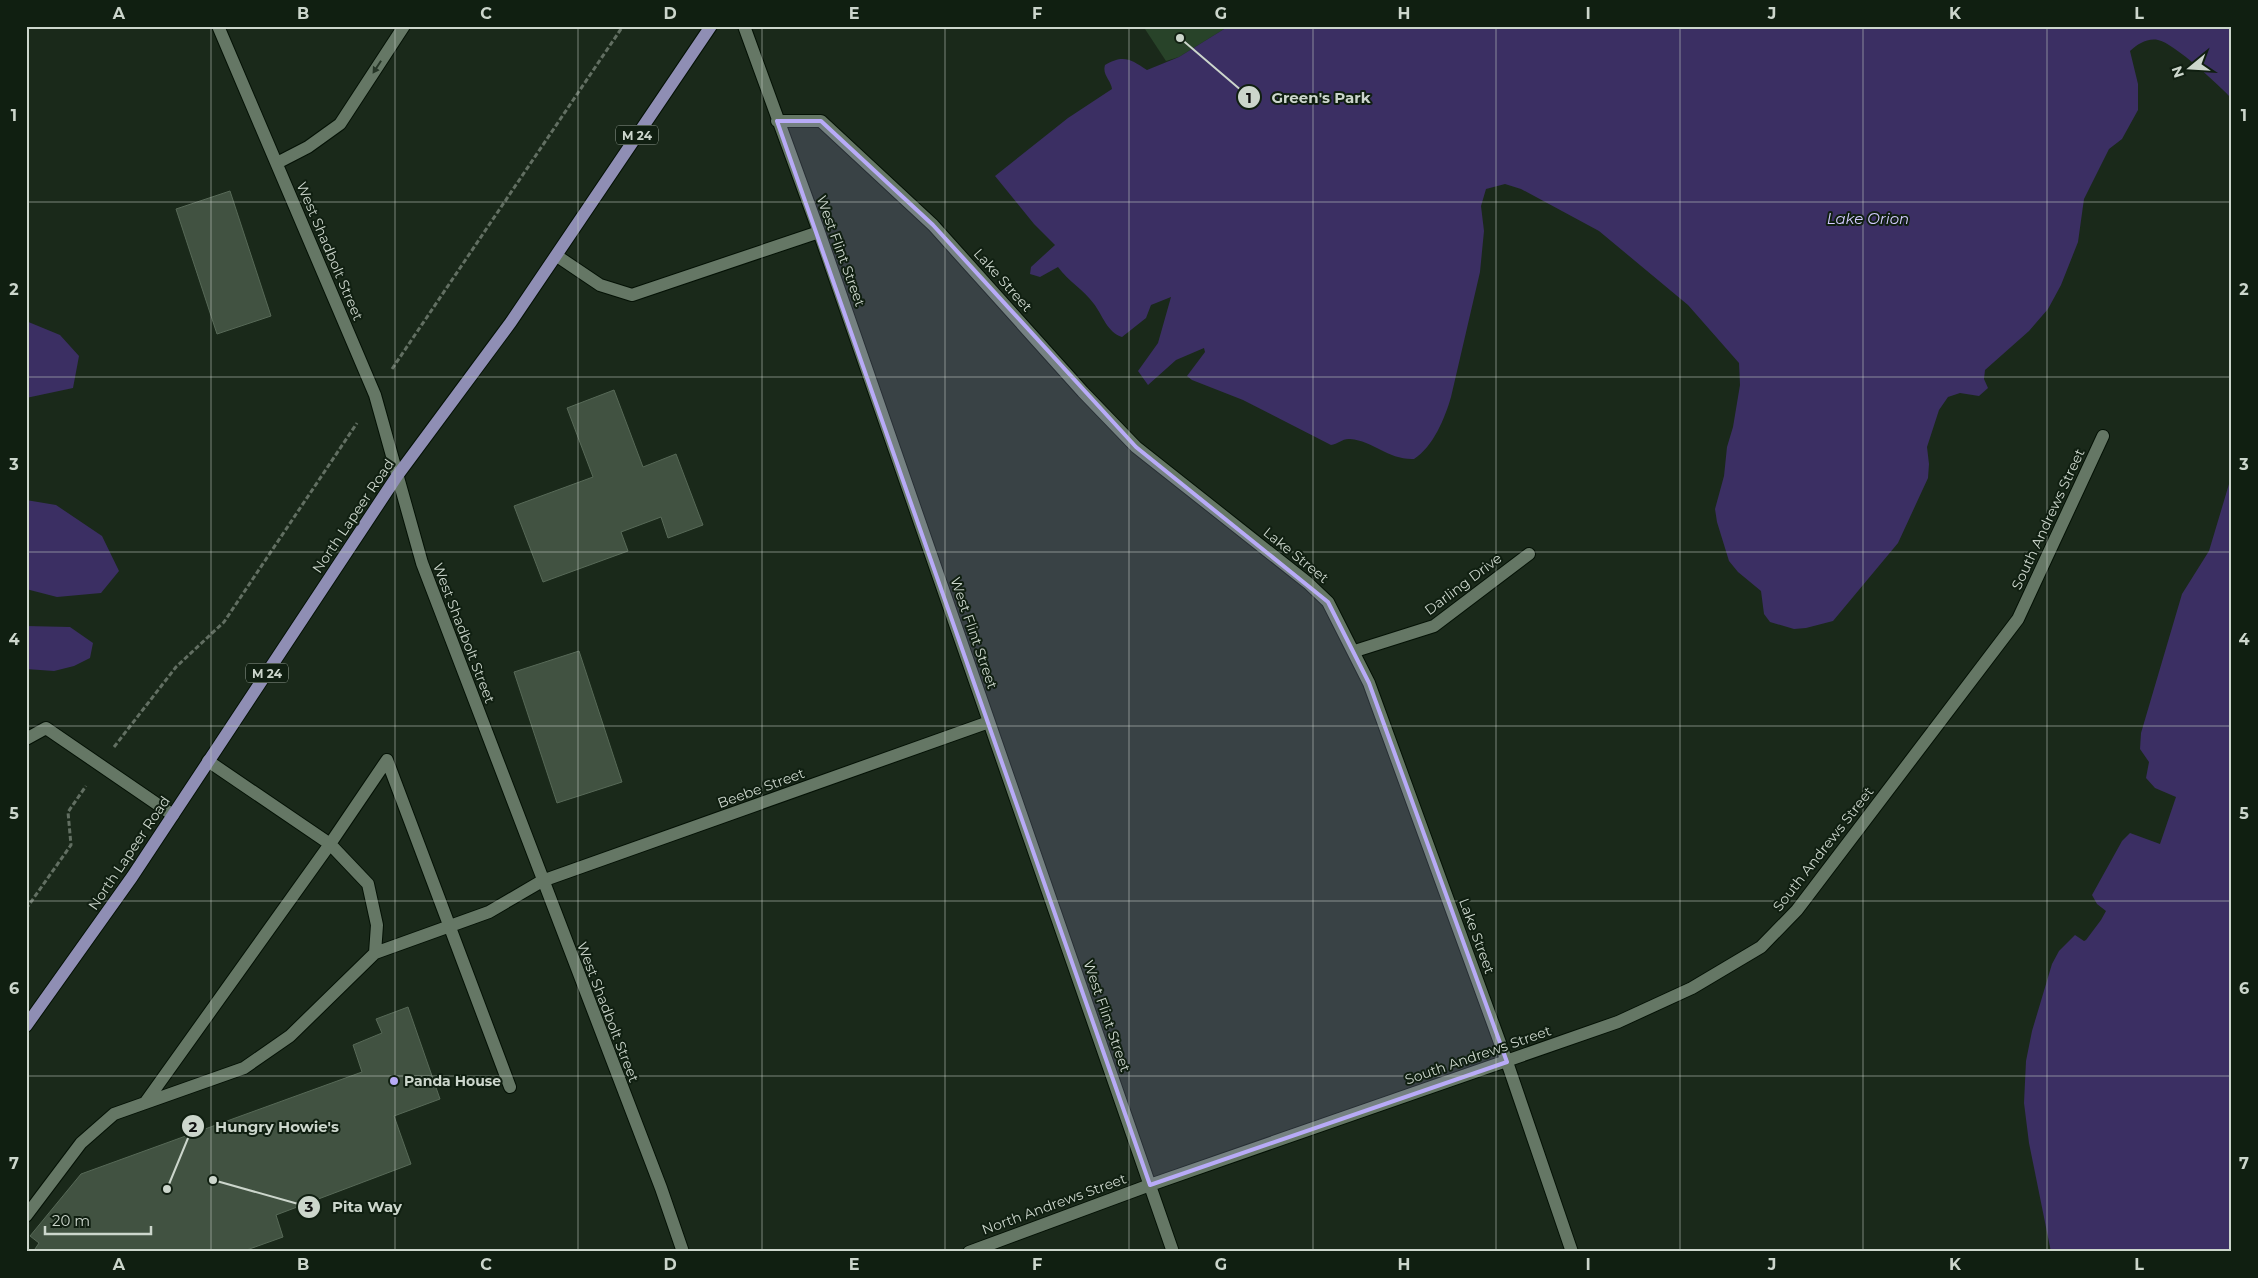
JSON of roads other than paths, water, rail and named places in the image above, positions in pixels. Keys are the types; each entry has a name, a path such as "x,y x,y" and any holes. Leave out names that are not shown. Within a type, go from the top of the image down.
{"main road":[{"name":"North Lapeer Road","path":"26,1026 132,877 397,476 511,322 711,26"}],"street":[{"name":"West Shadbolt Street","path":"218,26 374,395 422,563 661,1188 682,1252"},
{"path":"277,164 308,147 340,124 404,26"},
{"name":"West Flint Street","path":"744,26 819,232 1173,1252"},
{"name":"Lake Street","path":"777,121 821,121 933,225 1083,392 1136,447 1308,583 1328,602 1355,651 1369,683 1507,1062 1572,1252"},
{"path":"557,256 600,285 632,295 819,232"},
{"name":"South Andrews Street","path":"1150,1185 1618,1022 1692,988 1760,947 1797,910 2018,619 2102,436"},
{"name":"Darling Drive","path":"1355,651 1434,626 1529,554"},
{"name":"Beebe Street","path":"375,953 489,912 542,881 989,722"},
{"path":"26,739 46,728 173,815"},
{"path":"145,1103 330,844 387,760 510,1087"},
{"path":"26,1216 82,1143 114,1114 244,1068 290,1036 375,953 377,925 368,884 330,844 208,761"},
{"name":"North Andrews Street","path":"969,1252 1150,1185"}],"water":[{"name":"Lake Orion","path":"1229,26 2232,26 2232,99 2196,66 2165,43 2158,40 2150,40 2139,44 2130,51 2138,84 2138,110 2122,139 2109,149 2084,199 2078,242 2061,285 2048,309 2029,331 1985,370 1984,379 1988,388 1979,396 1960,393 1948,397 1939,410 1927,447 1928,478 1898,543 1833,621 1794,629 1770,622 1764,614 1761,591 1738,572 1729,561 1717,522 1715,509 1724,476 1727,447 1733,427 1740,385 1739,363 1688,305 1599,231 1521,189 1505,184 1486,189 1481,206 1484,231 1480,272 1451,397 1442,423 1432,440 1421,454 1414,459 1396,457 1359,440 1345,439 1331,445 1243,400 1192,380 1187,376 1205,352 1204,348 1176,360 1148,385 1138,371 1158,343 1171,297 1151,305 1146,318 1122,337 1109,328 1090,299 1058,267 1040,277 1030,274 1031,267 1055,245 1034,224 995,176 1068,118 1112,89 1104,69 1105,65 1122,59 1136,63 1147,70 1179,57"},
{"path":"26,321 60,335 79,356 73,388 26,398"},
{"path":"2232,474 2232,1252 2051,1252 2029,1143 2024,1103 2026,1061 2032,1031 2052,964 2059,951 2075,935 2084,941 2086,940 2106,911 2097,904 2092,895 2122,841 2130,833 2160,844 2176,797 2155,788 2146,778 2149,762 2140,749 2141,733 2182,594 2209,551"},
{"path":"26,500 56,505 102,536 119,571 101,593 57,597 26,589"},
{"path":"26,626 70,627 93,643 90,658 74,666 54,671 26,669"}],"place":[{"name":"Green's Park","path":"1180,38"},
{"name":"Panda House","path":"394,1081"},
{"name":"Pita Way","path":"213,1180"},
{"name":"Hungry Howie's","path":"167,1189"}]}
